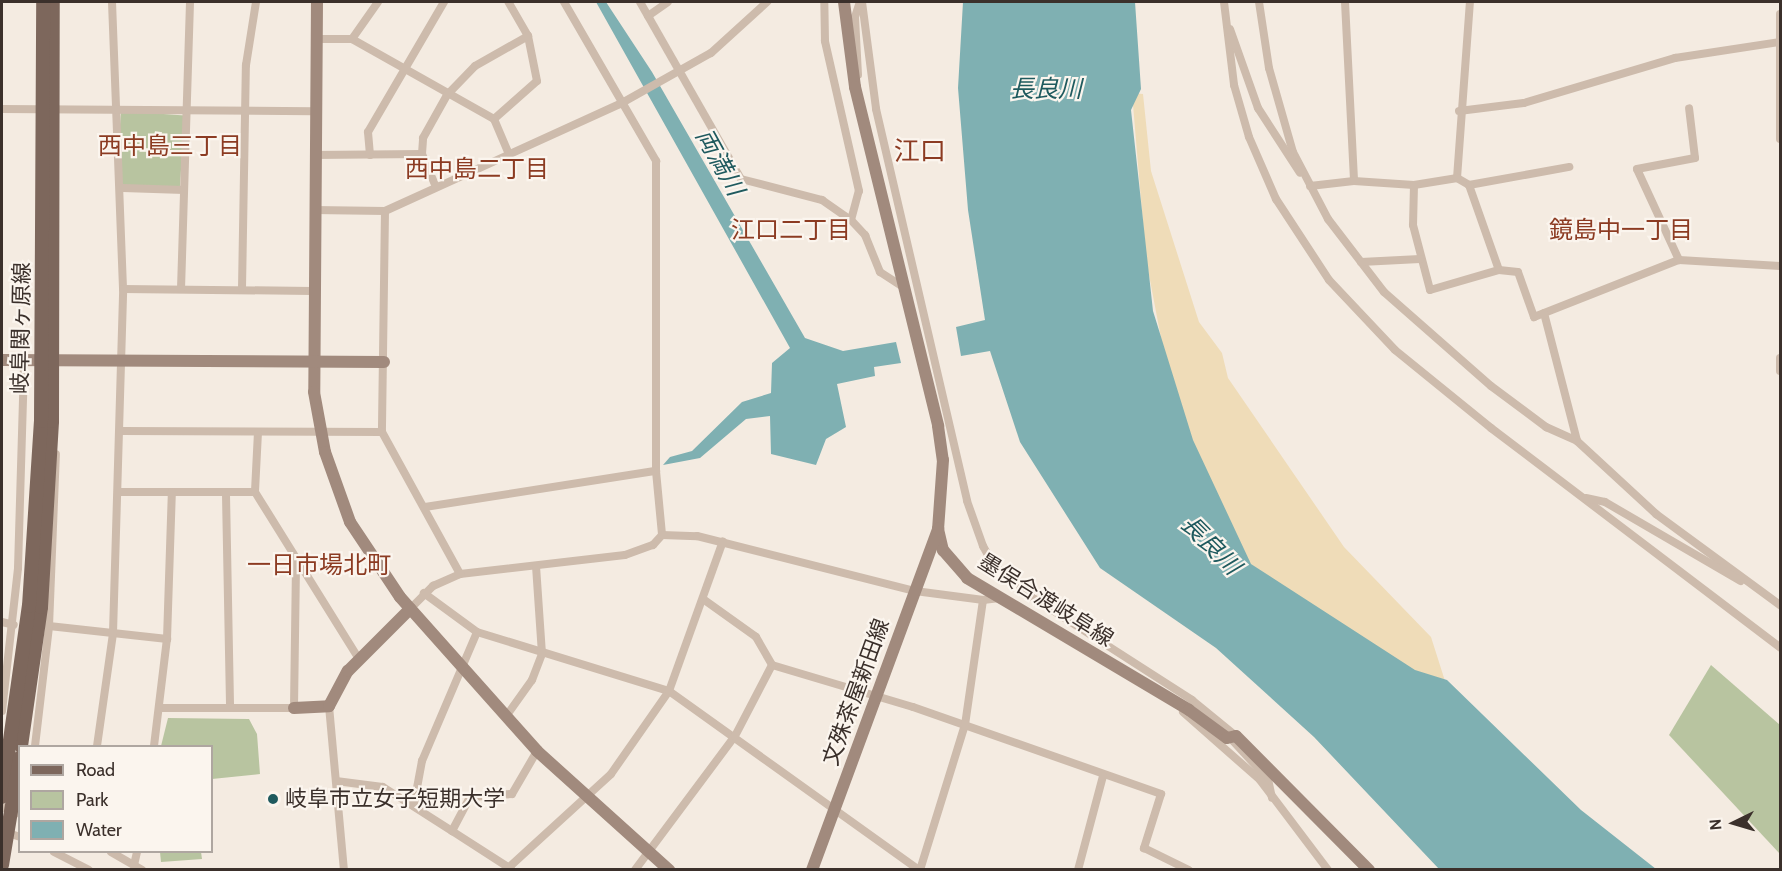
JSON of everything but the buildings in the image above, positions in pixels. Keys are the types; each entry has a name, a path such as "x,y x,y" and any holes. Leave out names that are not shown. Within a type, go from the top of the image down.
{"main road":[{"name":"岐阜関ヶ原線","path":"21,745 35,607 50,359 48,108 43,2"},
{"name":"岐阜関ヶ原線","path":"48,108 53,2"},
{"name":"岐阜関ヶ原線","path":"2,797 35,607"},
{"path":"2,865 18,770"}],"street":[{"path":"97,745 113,633 123,357 123,188 115,112 112,2"},
{"path":"181,289 189,110 190,2"},
{"path":"242,288 245,111 256,2"},
{"path":"317,2 312,358 320,431 350,522 410,609 537,751 648,854 669,870"},
{"path":"352,39 378,2"},
{"path":"370,156 368,132 444,2"},
{"path":"494,119 535,86 535,56 528,36 508,2"},
{"path":"344,870 329,706 359,659 424,593 460,574 625,555 653,545 662,535 656,471 658,174 656,161 564,2"},
{"path":"640,2 741,179 822,200 850,220 865,235 880,272 903,287"},
{"path":"648,16 668,2"},
{"path":"314,210 385,211 622,103 680,71 734,35 767,2"},
{"path":"824,2 825,41 859,191 850,220"},
{"name":"墨俣合渡岐阜線","path":"844,2 855,87 943,460 938,529 954,565 1000,598 1227,738 1236,736 1369,870"},
{"path":"855,87 861,2"},
{"path":"861,2 876,109 967,501 983,546 993,564 1024,592 1192,700 1236,736 1234,742 1268,780 1272,798"},
{"path":"1259,2 1278,105 1308,183"},
{"path":"1345,2 1354,181"},
{"path":"1457,178 1459,111 1470,2"},
{"path":"1224,4 1255,102 1360,262 1412,320 1491,386 1546,427 1577,441 1656,514 1780,605"},
{"path":"1224,4 1234,85 1249,138 1276,199 1329,280 1395,350 1583,498 1780,647"},
{"path":"1780,14 1780,139"},
{"path":"436,187 422,154 423,138 447,95 475,66 528,36"},
{"path":"317,39 352,39 406,68 447,95 494,119 509,154"},
{"path":"1459,111 1524,103 1674,58 1779,42"},
{"path":"2,109 48,108 115,112 314,111"},
{"path":"1679,260 1637,169 1695,158 1689,108"},
{"path":"314,155 422,154"},
{"path":"1308,183 1354,181 1414,185 1457,178 1469,184 1569,167"},
{"path":"1469,184 1499,270"},
{"path":"1414,185 1420,259 1430,290 1499,270 1518,272 1534,317 1679,260 1780,266"},
{"path":"123,188 184,190"},
{"path":"385,211 382,432 460,574"},
{"path":"1360,262 1420,259"},
{"path":"123,290 242,288 312,291"},
{"path":"1544,313 1577,441"},
{"path":"2,360 24,362 123,357 312,358 384,362"},
{"path":"1780,358 1780,371"},
{"path":"35,745 49,626 50,359"},
{"path":"2,711 14,625 24,362"},
{"path":"121,431 382,432"},
{"path":"258,432 255,492 359,659"},
{"path":"425,507 656,471"},
{"path":"118,492 226,495 255,492"},
{"path":"154,745 167,639 172,492"},
{"path":"226,495 230,708"},
{"path":"1583,498 1605,502 1765,594"},
{"name":"文殊茶屋新田線","path":"812,870 938,529"},
{"path":"662,535 723,542 915,591 983,600 1000,598"},
{"path":"336,781 383,787 414,804 509,869 587,798 669,691 723,542"},
{"path":"294,708 296,560"},
{"path":"507,715 532,680 542,654 536,566"},
{"path":"424,593 477,632 542,654 669,691 735,735 920,870 965,725 983,600"},
{"path":"703,600 756,637 772,665 965,725 1103,776 1161,794 1144,848 1189,870"},
{"path":"2,622 14,625"},
{"path":"49,626 167,639"},
{"path":"414,804 422,762 464,668 477,632"},
{"path":"635,870 735,735 772,665"},
{"path":"1175,705 1260,780 1324,868"},
{"path":"159,708 329,706"},
{"path":"452,831 470,796 512,794 537,751"},
{"path":"1078,870 1103,776"},
{"path":"2,807 18,813"},
{"path":"2,831 18,836"},
{"path":"56,853 89,870"},
{"path":"113,853 138,867"}],"green space":[{"path":"121,111 185,115 180,190 116,186"},
{"path":"1711,665 1780,725 1780,854 1669,735"},
{"path":"168,718 249,719 257,734 260,774 213,779 213,745 161,745"},
{"path":"160,853 201,853 202,859 161,862"}],"sand":[{"path":"1132,93 1143,94 1151,171 1199,322 1222,353 1228,378 1344,547 1431,637 1445,681 1429,682 1249,563 1201,472 1168,375 1146,259"}],"water":[{"path":"596,2 606,2 652,72 805,338 843,351 896,342 901,363 874,367 875,376 837,384 846,427 826,439 816,465 771,454 770,416 746,419 700,458 663,465 670,457 692,451 742,402 771,393 772,363 790,348"},
{"name":"長良川","path":"963,2 1135,2 1141,89 1131,110 1153,311 1193,440 1251,564 1415,670 1447,680 1581,810 1656,869 1439,869 1314,737 1216,648 1100,568 1020,442 990,351 961,356 956,327 985,320 968,210 958,88"}],"place":[{"name":"岐阜市立女子短期大学","path":"273,799"}],"district":[{"name":"西中島三丁目","path":"170,146"},
{"name":"江口","path":"920,152"},
{"name":"西中島二丁目","path":"477,169"},
{"name":"江口二丁目","path":"791,230"},
{"name":"鏡島中一丁目","path":"1621,230"},
{"name":"一日市場北町","path":"319,565"}],"water label":[{"name":"両満川","path":"720,162"}]}
